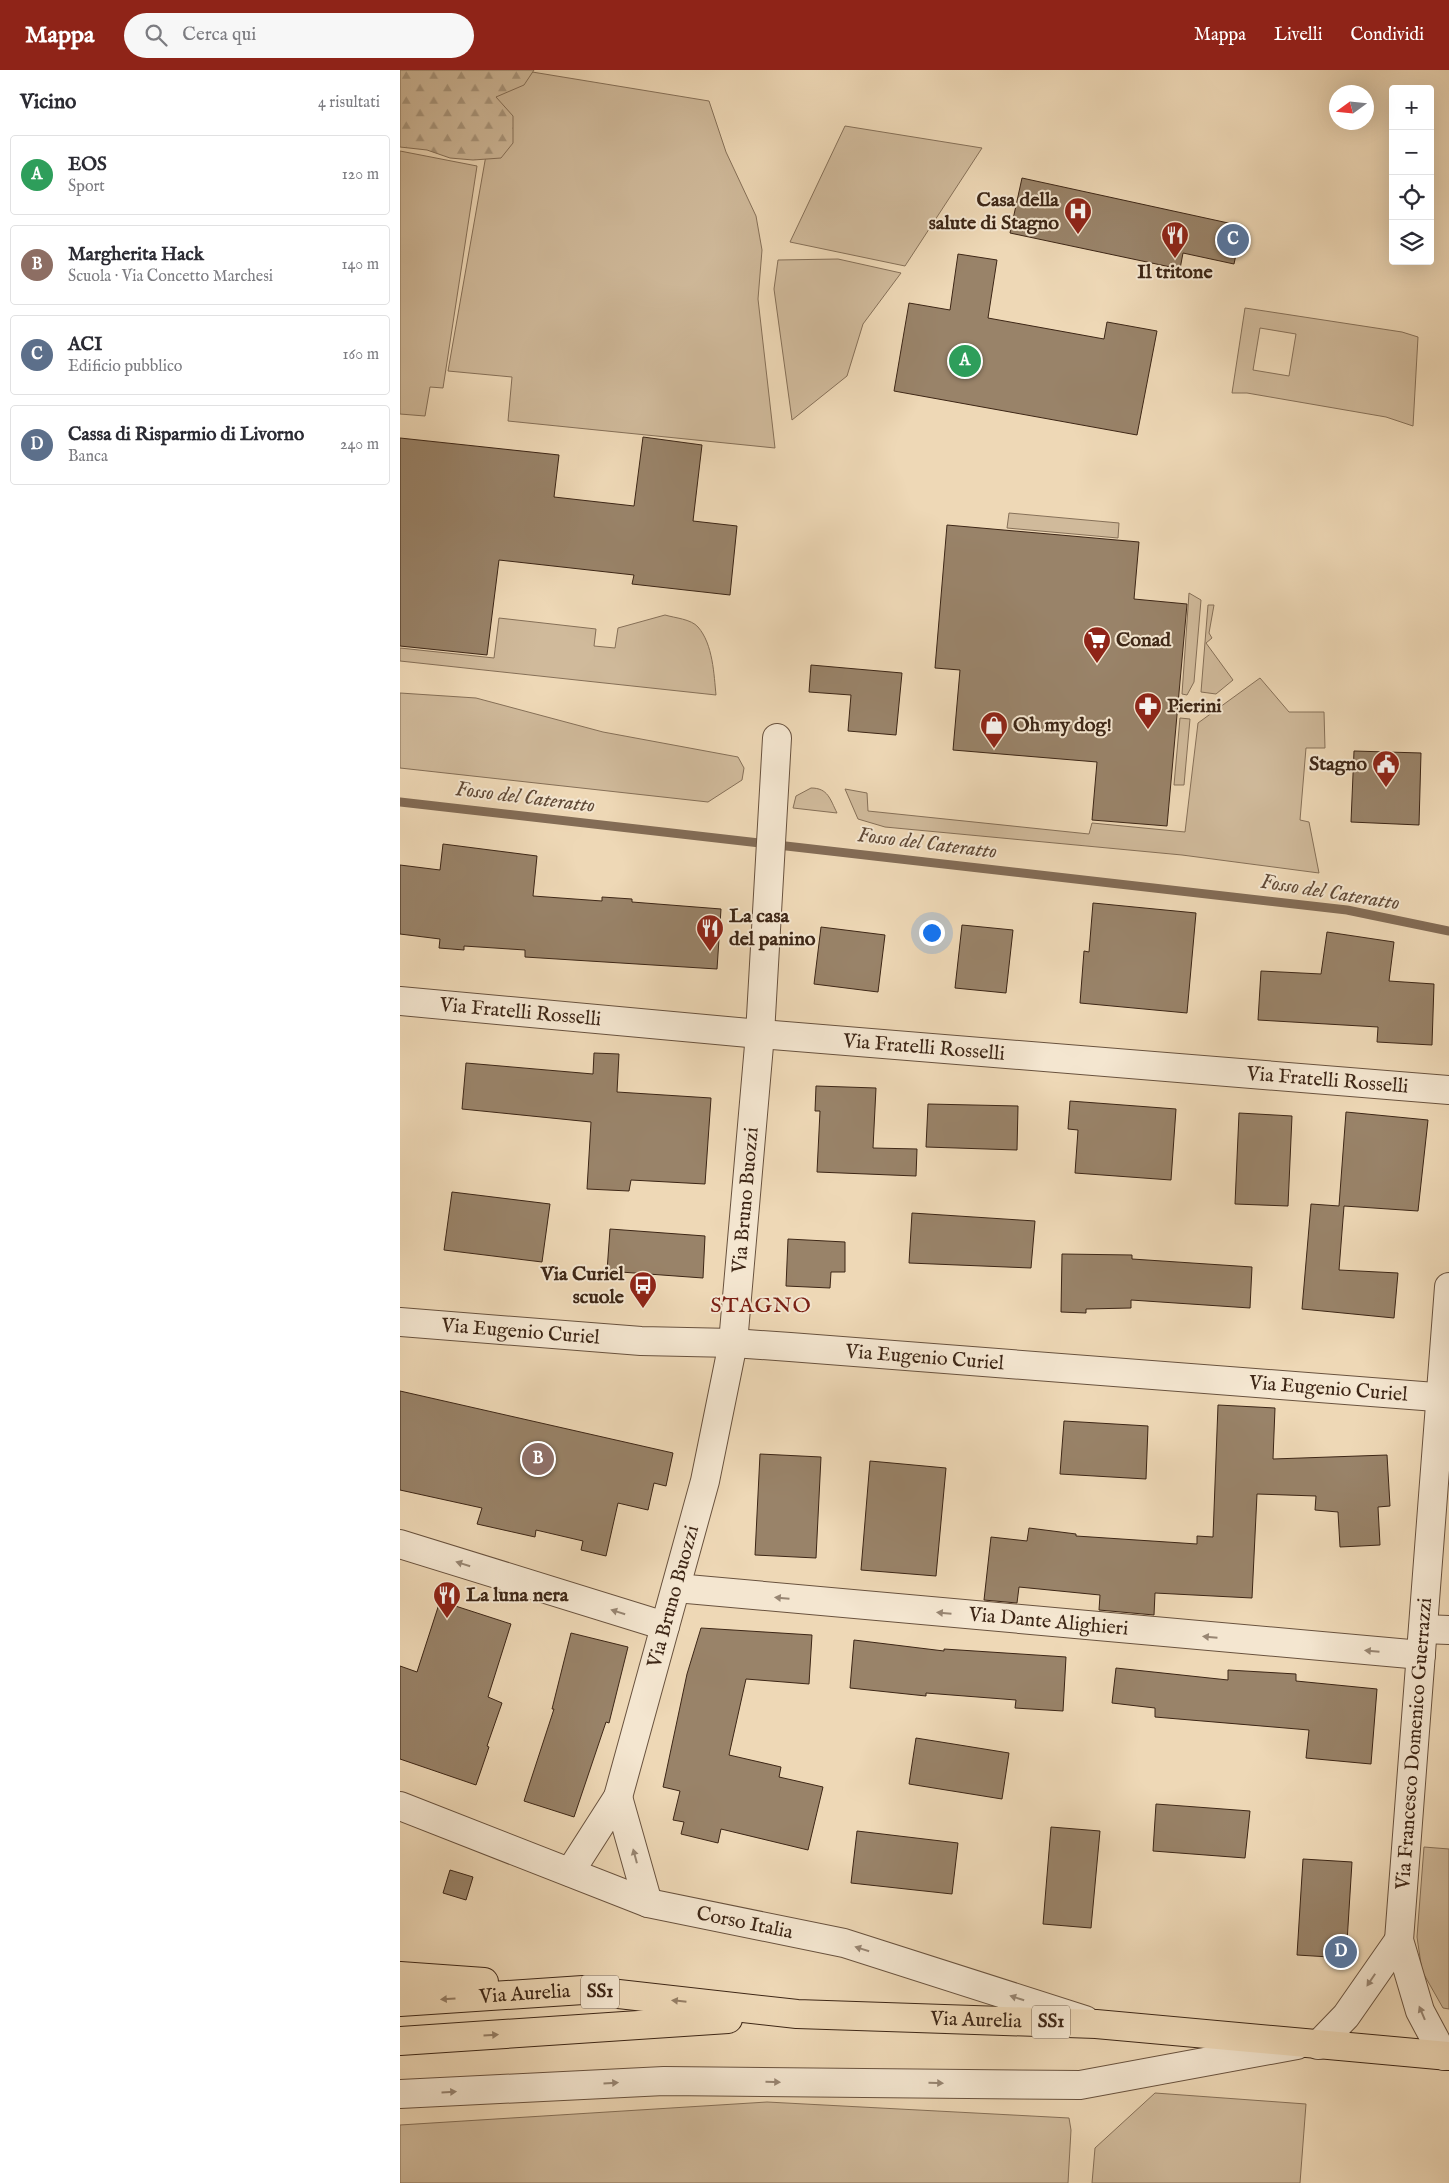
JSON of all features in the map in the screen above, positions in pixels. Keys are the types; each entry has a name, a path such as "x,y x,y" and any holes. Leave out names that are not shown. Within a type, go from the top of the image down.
{"main road":[{"name":"Via Aurelia","path":"401,1993 582,1990 797,2014 1096,2024 1446,2056"},
{"name":"Via Aurelia","path":"404,2041 797,2014"}],"street":[{"name":"Via Bruno Buozzi","path":"570,1872 618,1796 705,1481 733,1343 760,1034 777,738"},
{"name":"Via Fratelli Rosselli","path":"400,1001 760,1034 1449,1090"},
{"name":"Via Francesco Domenico Guerrazzi","path":"1446,2056 1420,2011 1399,1940 1421,1655 1436,1629 1449,1287"},
{"name":"Via Eugenio Curiel","path":"400,1322 642,1341 733,1343 1445,1398"},
{"path":"400,1544 665,1626"},
{"name":"Via Dante Alighieri","path":"676,1588 1421,1655"},
{"path":"618,1796 648,1904"},
{"name":"Corso Italia","path":"400,1806 648,1904 844,1943 1096,2024"},
{"path":"400,2094 664,2081 1080,2085 1311,2044 1346,2016 1399,1940"}],"green space":[{"path":"400,70 534,70 524,85 496,97 513,116 513,143 501,158 473,160 450,158 427,150 400,147"},
{"path":"501,70 520,70 709,101 726,152 756,216 762,250 758,299 775,448 508,421 512,377 448,371"},
{"path":"845,126 982,148 905,266 790,242"},
{"path":"400,151 477,166 443,388 430,387 425,416 400,414"},
{"path":"838,259 901,273 863,324 847,376 792,420 774,289 778,260"},
{"path":"1245,308 1402,332 1418,337 1413,426 1386,417 1247,393 1232,393","holes":["1260,328 1296,334 1289,376 1253,370"]},
{"path":"1009,513 1119,523 1118,538 1007,528"},
{"path":"1189,593 1201,600 1194,682 1187,695 1182,694"},
{"path":"1208,605 1214,605 1209,633 1212,638 1206,643 1233,680 1216,694 1201,692"},
{"path":"665,615 695,624 703,634 712,660 716,695 400,661 400,648 494,658 499,618 596,629 594,646 615,648 618,628"},
{"path":"1260,678 1289,712 1324,712 1325,748 1306,748 1300,820 1309,822 1319,873 1182,855 885,827 858,819 845,789 867,793 868,811 1089,834 1092,823 1185,832 1198,723"},
{"path":"400,693 476,698 603,732 738,757 744,768 742,780 708,802 400,768"},
{"path":"1180,718 1190,719 1184,785 1174,785"},
{"path":"811,788 825,792 837,813 793,808 796,796"},
{"path":"1424,1847 1449,1849 1449,2009 1443,2008 1422,1971 1417,1937"},
{"path":"1155,2093 1306,2104 1300,2183 1092,2183 1095,2148"},
{"path":"767,2102 1069,2118 1071,2130 1068,2183 400,2183 400,2125"}],"building":[{"path":"1022,178 1242,226 1234,264 1183,253 1180,269 1010,233"},
{"path":"958,254 997,260 988,318 1104,339 1107,322 1157,331 1137,435 894,391 909,303 950,310"},
{"path":"643,437 702,445 693,521 737,526 730,595 632,584 634,575 499,560 487,655 400,646 400,438 559,455 554,497 634,506"},
{"path":"947,525 1139,542 1134,599 1187,604 1167,826 1092,820 1097,762 953,750 960,670 935,668"},
{"path":"811,665 902,673 896,735 848,731 851,695 809,692"},
{"name":"Stagno","path":"1354,751 1421,753 1419,825 1351,822"},
{"path":"443,844 537,856 533,896 602,901 602,897 632,899 632,902 721,909 717,969 525,957 525,950 464,946 464,950 439,948 440,939 400,934 400,865 440,870"},
{"path":"1093,903 1196,913 1187,1013 1080,1003 1084,951 1089,952"},
{"path":"962,925 1013,930 1006,993 955,988"},
{"path":"821,927 885,935 878,992 814,984"},
{"path":"1327,932 1394,942 1389,981 1434,984 1432,1045 1377,1042 1378,1027 1258,1020 1261,971 1321,974"},
{"path":"594,1053 619,1054 617,1092 711,1098 705,1184 631,1180 629,1191 587,1189 591,1122 462,1109 466,1063 593,1074"},
{"path":"816,1086 876,1088 873,1148 917,1149 916,1176 817,1172 820,1111 815,1111"},
{"path":"1070,1101 1176,1109 1171,1180 1075,1173 1078,1130 1068,1129"},
{"path":"928,1104 1018,1106 1017,1150 926,1147"},
{"path":"1346,1112 1428,1120 1418,1211 1344,1206 1339,1270 1398,1273 1394,1318 1302,1309 1311,1204 1339,1206"},
{"path":"1239,1113 1292,1116 1288,1206 1235,1204"},
{"path":"452,1192 550,1204 542,1262 444,1250"},
{"path":"912,1213 1035,1221 1031,1268 909,1263"},
{"path":"610,1229 705,1236 703,1278 607,1271"},
{"path":"788,1239 845,1242 845,1272 831,1272 830,1288 786,1286"},
{"path":"1062,1254 1132,1255 1132,1259 1252,1267 1250,1308 1131,1300 1131,1308 1086,1309 1086,1313 1061,1312"},
{"path":"400,1391 673,1453 666,1486 654,1483 648,1510 618,1503 606,1556 581,1550 583,1541 536,1530 535,1537 477,1524 482,1508 400,1490"},
{"path":"1218,1405 1275,1408 1273,1459 1387,1455 1390,1506 1378,1507 1380,1545 1340,1547 1338,1512 1315,1510 1316,1496 1257,1494 1252,1598 1155,1593 1154,1615 1099,1610 1100,1595 1019,1587 1017,1603 984,1600 991,1537 1027,1541 1029,1528 1076,1534 1076,1536 1197,1544 1197,1536 1213,1537"},
{"path":"1064,1421 1148,1426 1146,1479 1060,1474"},
{"path":"760,1454 821,1457 816,1558 755,1555"},
{"path":"870,1461 946,1468 936,1576 861,1570"},
{"path":"440,1601 511,1624 488,1697 502,1703 476,1785 400,1759 400,1666 417,1672"},
{"path":"701,1628 812,1635 809,1684 746,1679 729,1755 781,1767 779,1777 823,1787 808,1850 721,1829 718,1843 681,1834 684,1822 673,1820 680,1791 663,1787 687,1674"},
{"path":"571,1633 628,1647 609,1723 606,1722 574,1817 524,1801 554,1709 552,1709"},
{"path":"854,1640 944,1651 944,1649 1066,1657 1063,1711 1015,1708 1016,1700 926,1693 926,1696 850,1688"},
{"path":"1116,1668 1228,1680 1228,1670 1296,1674 1296,1681 1377,1689 1371,1764 1306,1758 1309,1730 1155,1717 1155,1708 1112,1703"},
{"path":"916,1738 1009,1753 1002,1799 909,1784"},
{"path":"1156,1804 1250,1811 1245,1858 1153,1851"},
{"path":"1051,1827 1100,1831 1091,1928 1043,1924"},
{"path":"857,1831 958,1843 952,1894 851,1883"},
{"path":"1303,1859 1352,1862 1346,1958 1297,1955"},
{"path":"450,1870 473,1877 466,1900 443,1893"}],"waterway":[{"name":"Fosso del Cateratto","path":"400,802 1347,910 1449,931"}],"place":[{"name":"Casa della salute di Stagno","path":"1078,235"},
{"name":"ACI","path":"1233,240"},
{"name":"Il tritone","path":"1175,259"},
{"name":"EOS","path":"965,361"},
{"name":"Conad","path":"1097,664"},
{"name":"Pierini","path":"1148,730"},
{"name":"Oh my dog!","path":"994,749"},
{"name":"Stagno","path":"1386,788"},
{"name":"La casa del panino","path":"710,952"},
{"name":"Via Curiel scuole","path":"643,1309"},
{"name":"Margherita Hack","path":"538,1459"},
{"name":"La luna nera","path":"447,1619"},
{"name":"Cassa di Risparmio di Livorno","path":"1341,1952"}],"district":[{"name":"STAGNO","path":"761,1306"}]}
